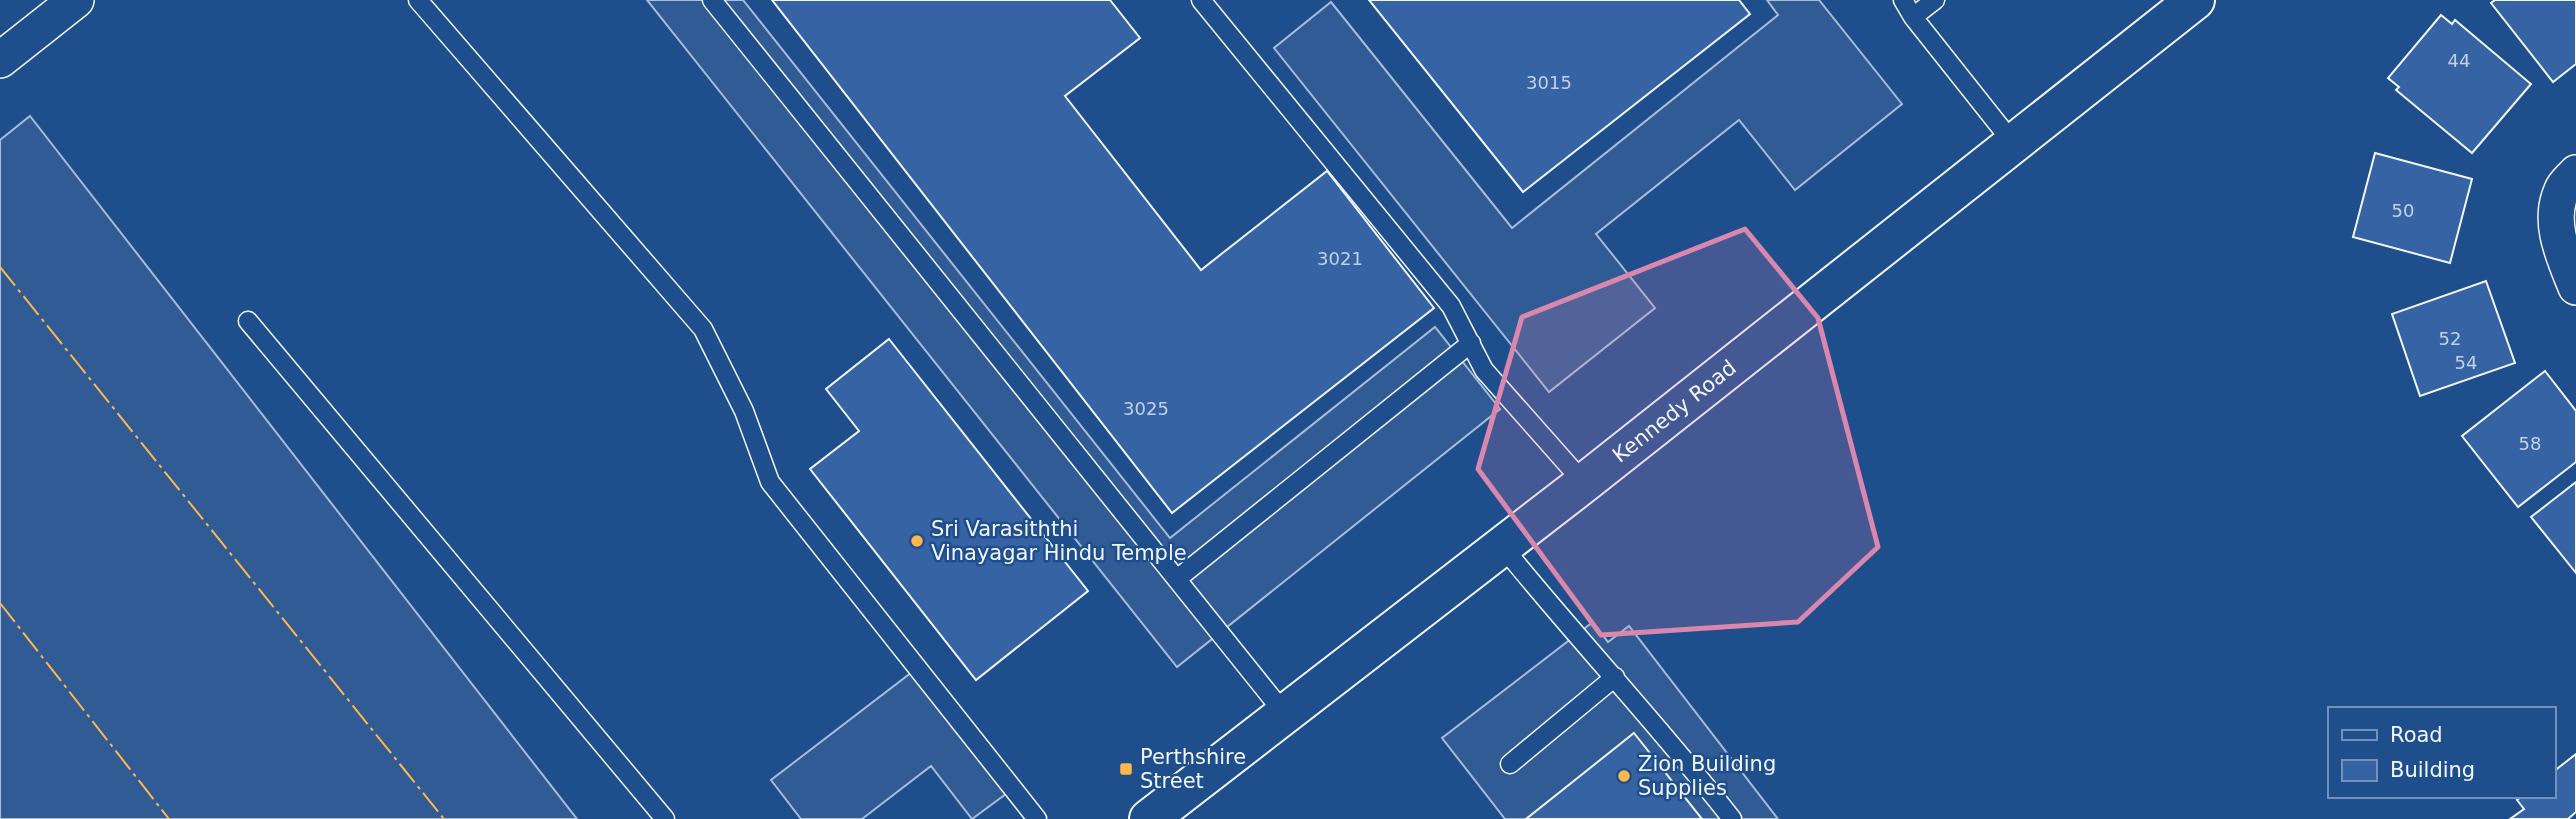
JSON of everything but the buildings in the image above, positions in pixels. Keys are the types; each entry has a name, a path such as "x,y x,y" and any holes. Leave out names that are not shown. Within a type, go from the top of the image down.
{"main road":[{"name":"Kennedy Road","path":"1149,819 1584,483 2194,0"}],"street":[{"path":"0,60 76,0"},
{"path":"2576,173 2562,189 2557,215 2559,244 2576,287"}],"lane":[{"path":"418,0 703,329 744,411 770,482 1037,819"},
{"path":"712,0 1284,713"},
{"path":"1200,0 1451,306 1484,370 1584,483"},
{"path":"1903,0 1913,17 2013,143"},
{"path":"1913,17 1935,0"},
{"path":"248,321 665,819"},
{"path":"1177,579 1471,343"},
{"path":"1502,546 1732,819"},
{"path":"1510,764 1615,677"}],"highlighted area":[{"path":"1745,229 1818,318 1878,547 1798,622 1601,635 1478,469 1522,317"}],"shaded area":[{"path":"647,0 743,0 1170,538 1435,327 1500,409 1177,667"},
{"path":"1767,0 1819,0 1902,104 1795,190 1739,120 1596,234 1655,308 1549,392 1274,48 1331,2 1512,228 1778,15"},
{"path":"30,116 577,819 0,819 0,140"},
{"path":"1593,622 1608,642 1629,626 1778,819 1689,819 1628,740 1526,819 1505,819 1442,738"},
{"path":"920,666 1014,788 972,819 931,766 862,819 801,819 771,780"}],"power":[{"path":"0,267 444,819"},
{"path":"0,603 169,819"}],"place":[{"name":"Sri Varasiththi Vinayagar Hindu Temple","path":"917,541"},
{"name":"Perthshire Street","path":"1126,769"},
{"name":"Zion Building Supplies","path":"1624,776"}]}
